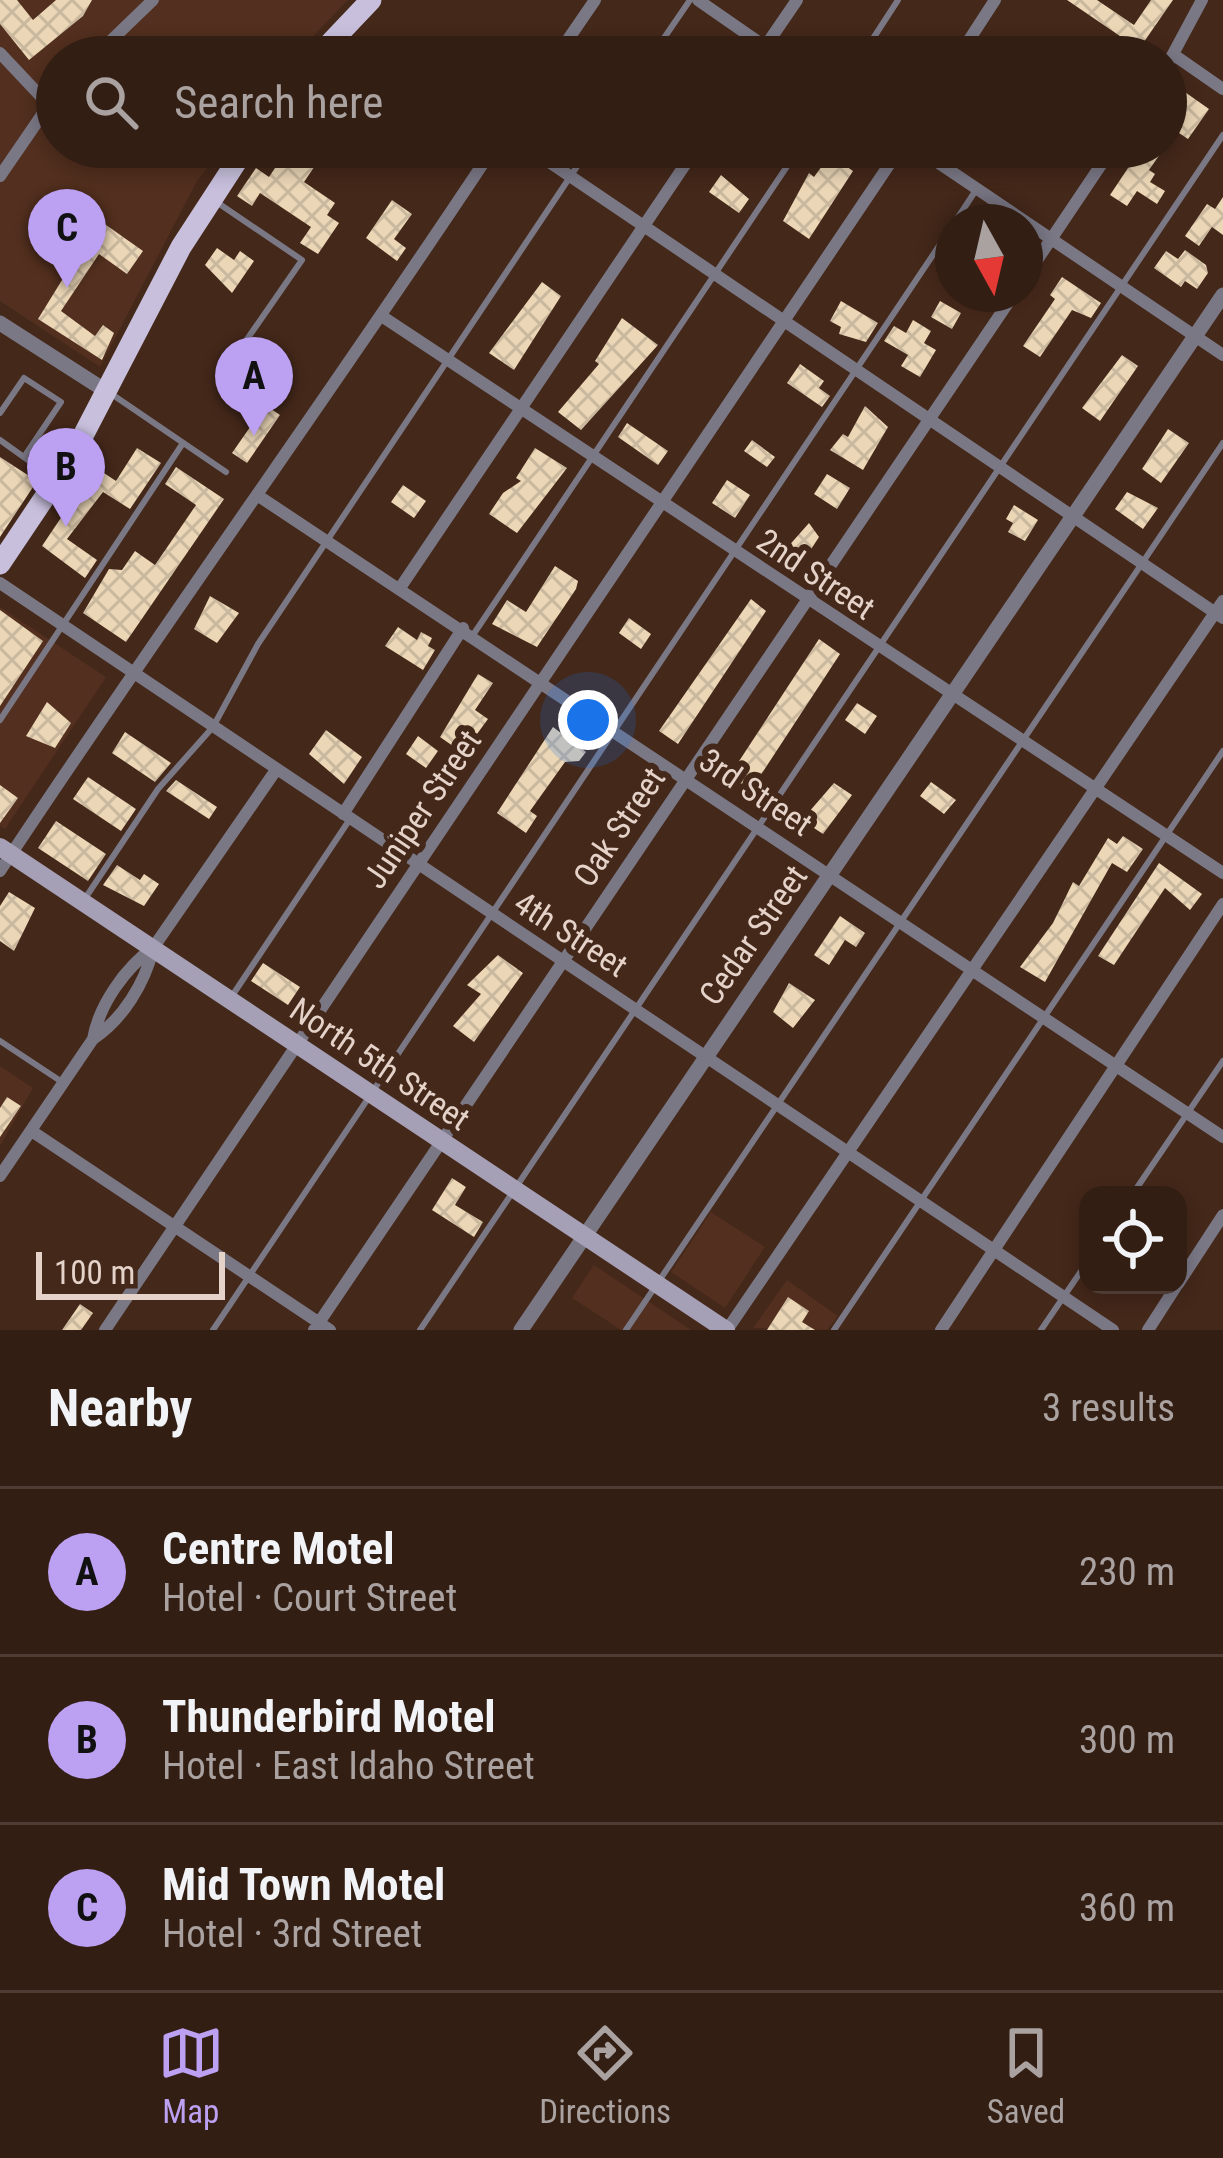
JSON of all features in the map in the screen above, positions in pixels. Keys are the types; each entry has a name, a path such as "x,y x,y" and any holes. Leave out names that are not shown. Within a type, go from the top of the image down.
{"main road":[{"path":"337,36 370,0"},
{"path":"0,564 56,481 231,168"},
{"name":"North 5th Street","path":"4,857 83,902 727,1330"}],"street":[{"path":"116,36 153,0"},
{"path":"570,36 595,0"},
{"path":"694,0 740,36"},
{"path":"772,36 797,0"},
{"path":"971,36 994,0"},
{"path":"1183,36 1202,0"},
{"path":"0,53 36,84"},
{"path":"1187,70 1223,89"},
{"path":"0,176 36,122"},
{"path":"4,857 480,168"},
{"path":"557,168 929,414 1143,563 1220,610 1092,788 727,1330"},
{"path":"400,588 683,168"},
{"name":"Juniper Street","path":"105,1330 888,168"},
{"path":"947,168 1223,355"},
{"path":"1043,253 1099,168"},
{"name":"Cedar Street","path":"521,1330 1223,295"},
{"name":"Oak Street","path":"321,1328 441,1141 1001,312"},
{"name":"2nd Street","path":"382,316 1223,873"},
{"path":"1,326 106,391"},
{"name":"3rd Street","path":"257,495 1223,1138"},
{"name":"4th Street","path":"0,583 1113,1330"},
{"path":"346,817 468,632"},
{"path":"0,1176 65,1084 93,1039 97,1019 136,960 153,948 276,770"},
{"path":"941,1330 1223,904"},
{"path":"33,1132 321,1328"},
{"path":"1187,1270 1223,1215"},
{"path":"1148,1330 1171,1294"}],"lane":[{"path":"667,36 694,0"},
{"path":"875,36 898,0"},
{"path":"420,1330 1223,135"},
{"path":"83,902 158,789 213,727 258,644 576,168"},
{"path":"468,632 786,168"},
{"path":"966,204 977,188"},
{"path":"211,198 302,260 234,358"},
{"path":"213,1330 935,252"},
{"path":"0,412 24,377 61,402 24,457"},
{"path":"106,391 226,472"},
{"path":"0,440 56,481"},
{"path":"0,720 183,443"},
{"path":"626,1330 1223,443"},
{"path":"834,1330 1223,751"},
{"path":"230,999 346,817"},
{"path":"0,1041 65,1084"},
{"path":"1138,1186 1223,1060"},
{"path":"1041,1330 1079,1274"}],"shaded area":[{"path":"0,0 348,0 313,36 36,36 36,168 207,168 100,367 0,301"},
{"path":"0,607 106,677 5,829 0,826"},
{"path":"0,1066 33,1088 0,1146"},
{"path":"711,1212 765,1247 725,1308 671,1272"},
{"path":"594,1265 691,1330 621,1330 572,1298"},
{"path":"787,1280 838,1316 827,1330 753,1328"}],"building":[{"path":"0,0 17,0 33,20 56,0 92,0 83,16 58,36 36,36 36,54 29,60 0,24"},
{"path":"1067,0 1097,0 1134,25 1151,0 1173,0 1148,36 1120,36"},
{"path":"1187,94 1209,109 1187,138"},
{"path":"256,168 269,177 275,168 314,168 304,182 335,203 327,215 339,223 318,254 300,243 311,227 260,193 252,206 237,196"},
{"path":"821,168 853,171 809,239 783,221 809,173 814,177"},
{"path":"1128,168 1150,168 1155,174 1150,182 1165,191 1157,204 1137,191 1127,206 1110,195"},
{"path":"721,175 749,199 739,213 709,192"},
{"path":"1223,197 1223,235 1212,227 1199,246 1185,236 1207,204 1215,209"},
{"path":"392,200 412,214 394,239 406,248 397,261 366,238"},
{"path":"99,220 143,251 127,274 99,254 61,311 95,336 103,325 114,333 102,360 38,319"},
{"path":"217,248 234,260 240,251 254,261 232,293 205,265"},
{"path":"1185,250 1206,265 1208,273 1197,289 1185,281 1181,287 1154,268 1166,251 1178,259"},
{"path":"1062,277 1101,303 1091,318 1072,310 1040,357 1023,346 1055,299 1050,295"},
{"path":"542,282 561,296 514,370 489,353"},
{"path":"841,301 878,323 866,342 839,334 841,327 830,321"},
{"path":"935,310 961,313 952,329 931,317"},
{"path":"622,318 658,345 581,430 558,412 599,364 595,361"},
{"path":"913,320 931,331 924,343 936,350 920,377 901,366 908,355 884,341 894,326 906,333"},
{"path":"1122,355 1138,366 1100,421 1082,408"},
{"path":"800,364 824,381 819,388 830,396 822,407 787,383"},
{"path":"232,382 280,415 247,463 232,453 255,420 221,397"},
{"path":"865,406 888,427 863,470 830,450 843,434 848,437"},
{"path":"627,423 668,451 658,465 618,437"},
{"path":"1168,429 1189,443 1161,483 1142,469"},
{"path":"752,440 775,457 767,467 744,451"},
{"path":"137,448 161,463 130,509 103,492 67,539 97,560 85,578 42,546 95,467 116,481"},
{"path":"535,448 567,468 517,533 489,514 503,493 521,481 516,478"},
{"path":"0,457 37,481 0,537"},
{"path":"176,467 224,499 126,642 83,613 109,569 122,570 135,551 155,565 196,505 165,484"},
{"path":"827,474 850,488 837,509 814,494"},
{"path":"727,480 750,495 735,518 712,503"},
{"path":"403,485 426,501 414,518 391,502"},
{"path":"1127,492 1158,508 1143,529 1115,509"},
{"path":"1014,505 1038,520 1025,541 1008,532 1013,523 1006,519"},
{"path":"809,523 819,537 804,560 786,549"},
{"path":"555,566 578,581 537,647 492,624 507,600 526,612"},
{"path":"210,596 239,613 217,643 194,629"},
{"path":"751,599 766,611 678,744 659,731"},
{"path":"0,610 43,641 0,706"},
{"path":"629,618 651,634 641,649 619,633"},
{"path":"398,627 417,640 421,632 432,638 428,646 435,650 423,670 385,646"},
{"path":"819,639 840,654 749,793 728,778"},
{"path":"478,674 493,683 475,710 488,719 463,753 440,737"},
{"path":"47,702 71,723 55,748 26,736"},
{"path":"857,703 877,716 865,734 845,720"},
{"path":"553,727 586,752 579,761 565,762 530,811 537,816 526,833 497,813"},
{"path":"326,730 362,757 344,784 309,754"},
{"path":"125,732 171,763 155,782 112,753"},
{"path":"418,736 438,751 426,768 406,754"},
{"path":"88,777 136,809 121,831 73,799"},
{"path":"176,780 217,807 209,819 166,791"},
{"path":"931,782 956,800 944,814 920,796"},
{"path":"834,783 852,795 823,834 802,820"},
{"path":"0,785 18,798 0,823"},
{"path":"56,821 106,854 88,881 38,848"},
{"path":"1123,836 1143,849 1127,872 1112,863 1045,982 1020,967 1053,923 1073,882 1079,886 1108,838 1117,844"},
{"path":"1159,863 1202,894 1190,910 1165,888 1114,965 1098,956"},
{"path":"117,865 140,880 144,874 159,884 144,906 103,885"},
{"path":"9,892 35,908 14,951 0,941 0,906"},
{"path":"840,916 865,933 856,947 845,940 829,965 814,955"},
{"path":"498,955 523,973 474,1042 453,1026 481,994 467,985"},
{"path":"263,963 300,987 288,1005 251,981"},
{"path":"789,983 815,1000 793,1028 773,1012"},
{"path":"7,1097 21,1106 0,1137 0,1108"},
{"path":"452,1178 466,1187 455,1205 483,1222 474,1237 432,1210"},
{"path":"788,1297 809,1311 802,1322 815,1330 767,1330"},
{"path":"80,1304 93,1313 81,1330 62,1330"}],"place":[{"name":"Mid Town Motel","path":"67,288"},
{"name":"Centre Motel","path":"254,436"},
{"name":"Thunderbird Motel","path":"66,527"}]}
